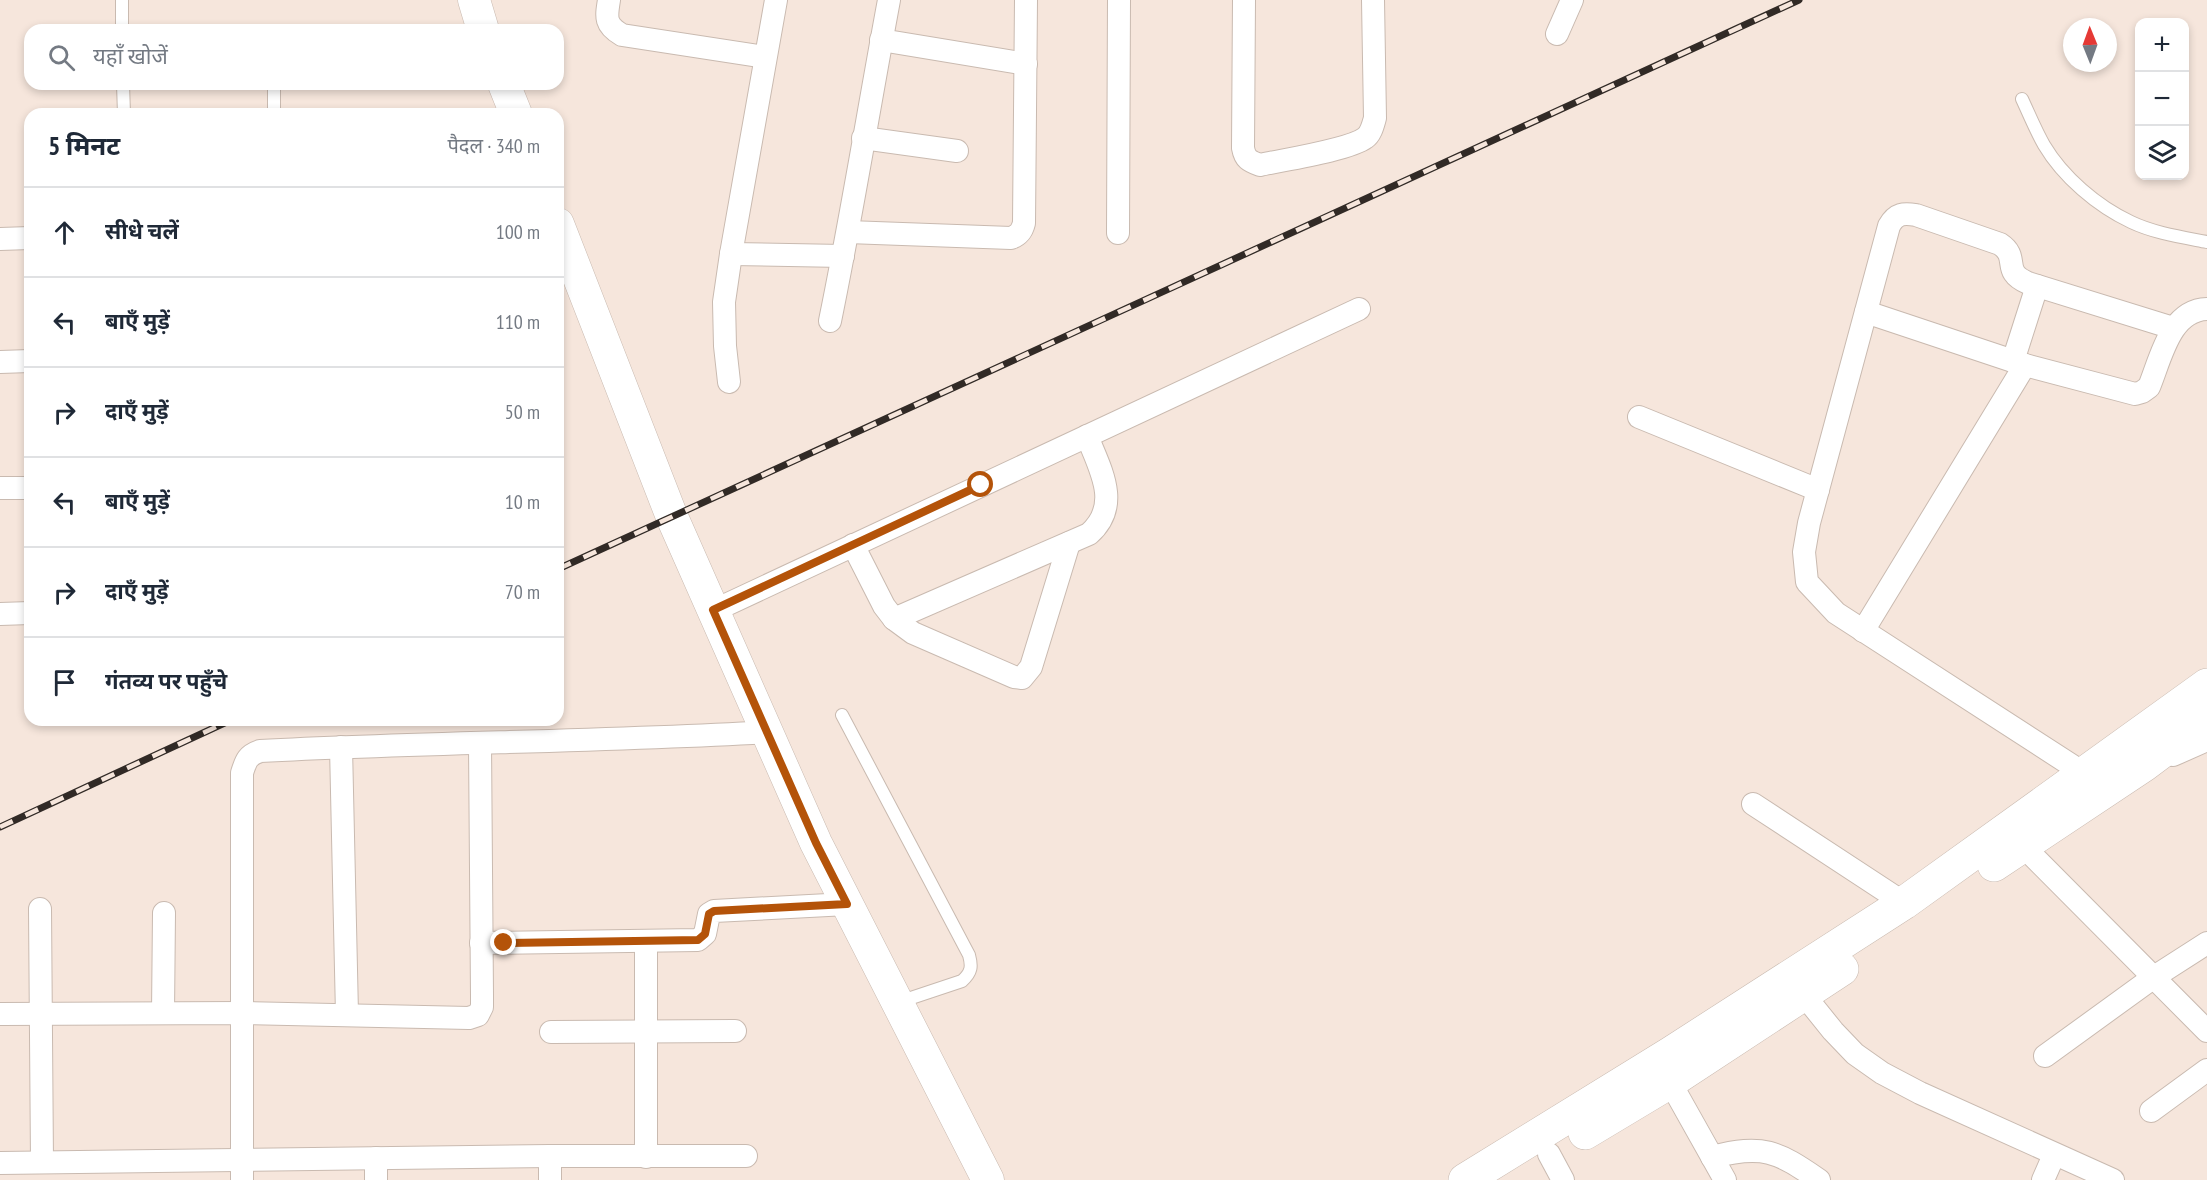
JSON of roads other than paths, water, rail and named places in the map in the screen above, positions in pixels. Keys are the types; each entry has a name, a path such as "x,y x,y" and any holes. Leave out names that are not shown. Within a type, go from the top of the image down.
{"highway":[{"path":"1465,1180 1671,1053 1904,903 2207,685"},
{"path":"1504,1180 1556,1167 1670,1082 2144,765 2207,718"}],"main road":[{"path":"474,0 481,24"},
{"path":"506,90 514,108"},
{"path":"564,240 672,517 816,843 988,1180"}],"street":[{"path":"609,0 608,22 622,35 765,57"},
{"path":"729,382 724,346 724,302 776,0"},
{"path":"830,321 889,0"},
{"path":"848,232 1011,238 1017,236 1022,230 1024,223 1026,0"},
{"path":"1118,233 1119,0"},
{"path":"1244,0 1243,148 1245,157 1250,162 1260,165 1349,145 1366,138 1375,118 1373,0"},
{"path":"1557,34 1572,0"},
{"path":"882,40 1026,64"},
{"path":"863,138 957,151"},
{"path":"2085,774 1836,613 1807,582 1804,552 1818,490 1866,312 1890,226 1898,214 1906,213 2000,244 2008,250 2011,256 2012,272 2016,278 2173,328"},
{"path":"0,239 24,238"},
{"path":"731,254 843,256"},
{"path":"1863,631 2019,363 2037,286"},
{"path":"713,610 1359,309"},
{"path":"1866,312 2019,363 2135,394 2149,387 2173,328 2185,315 2196,309 2207,309"},
{"path":"0,362 24,361"},
{"path":"1640,417 1818,490"},
{"path":"894,619 1089,534 1100,525 1107,494 1088,436"},
{"path":"0,488 24,488"},
{"path":"854,545 884,606 894,619 913,633 1014,677 1022,678 1031,667 1069,543"},
{"path":"0,614 24,614"},
{"path":"242,1170 243,773 246,761 251,754 260,751 341,747 650,739 767,732"},
{"path":"2144,765 2207,740"},
{"path":"0,1014 243,1013 469,1018 478,1015 482,1007 480,743"},
{"path":"341,747 347,1014"},
{"path":"1753,804 1904,903"},
{"path":"2023,846 2207,1031"},
{"path":"481,943 698,940 705,934 709,914 721,910 847,904"},
{"path":"40,909 42,1162"},
{"path":"163,1013 164,913"},
{"path":"646,941 646,1157"},
{"path":"2045,1056 2154,977 2207,943"},
{"path":"1804,994 1833,1031 1855,1054 1882,1073 2054,1155 2113,1180"},
{"path":"551,1032 735,1031"},
{"path":"2151,1111 2207,1070"},
{"path":"1670,1082 1725,1180"},
{"path":"1712,1157 1736,1151 1760,1150 1775,1153 1790,1160 1819,1180"},
{"path":"0,1163 42,1162 107,1171 376,1169 550,1155 746,1156"},
{"path":"550,1155 550,1180"},
{"path":"2043,1180 2054,1155"}],"lane":[{"path":"122,0 122,24"},
{"path":"123,90 124,108"},
{"path":"274,90 274,108"},
{"path":"2022,99 2045,146 2067,175 2102,205 2131,222 2165,234 2207,242"},
{"path":"842,715 963,944 972,966 969,975 962,981 897,1002"}],"railway":[{"path":"564,566 1799,0"},
{"path":"0,827 218,726"}]}
